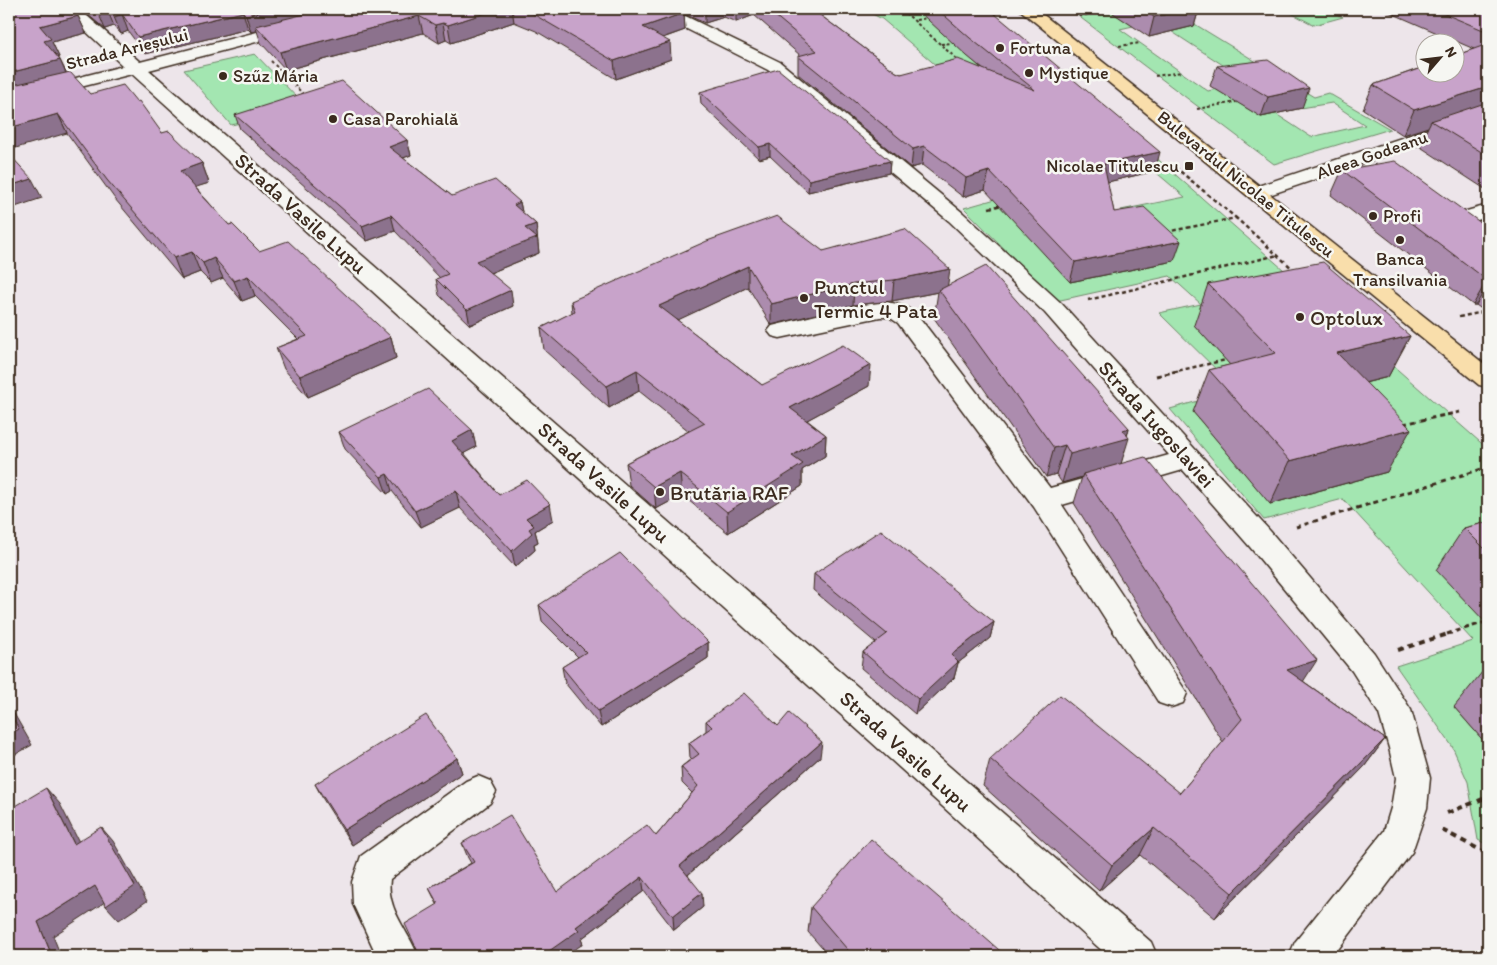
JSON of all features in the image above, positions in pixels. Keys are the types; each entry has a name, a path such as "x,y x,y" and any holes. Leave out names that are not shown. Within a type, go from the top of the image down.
{"main road":[{"name":"Bulevardul Nicolae Titulescu","path":"1027,9 1488,379"}],"street":[{"name":"Strada Vasile Lupu","path":"70,9 134,68 165,92 1137,956"},
{"name":"Strada Iugoslaviei","path":"659,9 774,66 956,216 1053,308 1260,539 1363,662 1394,710 1413,778 1417,814 1313,955"},
{"name":"Strada Arieșului","path":"9,100 315,23"},
{"name":"Aleea Godeanu","path":"1256,193 1488,116"},
{"path":"1360,159 1380,171"},
{"path":"1488,211 1455,213 1488,233"},
{"path":"780,331 890,308 900,311 911,322 1044,500 1171,693"},
{"path":"1044,500 1188,459"},
{"path":"398,956 370,903 369,885 374,868 478,792"}],"path":[{"path":"901,9 916,20 964,66"},
{"path":"1074,18 1110,11"},
{"path":"916,20 933,17"},
{"path":"249,39 310,101"},
{"path":"941,44 953,43"},
{"path":"1112,46 1140,43"},
{"path":"1152,76 1182,72"},
{"path":"1196,109 1236,102"},
{"path":"1154,171 1177,169"},
{"path":"956,216 1010,203"},
{"path":"1157,233 1236,218 1299,274"},
{"path":"1053,308 1278,255"},
{"path":"1457,317 1488,311"},
{"path":"1121,383 1226,360"},
{"path":"1402,424 1460,412"},
{"path":"1260,539 1488,467"},
{"path":"1363,662 1486,622"},
{"path":"1417,814 1488,797"},
{"path":"1417,814 1488,854"}],"green space":[{"path":"863,9 982,9 1088,98 1488,449 1488,697 1454,707 1488,746 1488,845 1478,840 1468,782 1452,746 1396,666 1473,641 1343,499 1264,520 1170,409 1237,390 1159,313 1201,304 1170,276 1056,301 964,208 1045,185 1001,121 882,19","holes":["939,29 1075,102 1026,110","1125,146 1185,197 1121,210 1174,260 1014,221","1194,325 1387,377 1317,395 1270,503 1193,412 1258,395"]},
{"path":"1069,9 1107,9 1133,26 1120,29 1208,91 1216,89 1261,117 1276,114 1311,137 1365,125 1332,103 1301,108 1249,82 1157,22 1170,9 1314,97 1328,93 1390,129 1274,164"},
{"path":"1308,9 1325,9 1343,17 1314,25 1291,13"},
{"path":"255,54 308,109 231,125 184,70"}],"building":[{"path":"9,9 70,9 78,16 40,26 51,39 44,41 60,60 9,73"},
{"path":"94,9 107,9 98,12"},
{"path":"107,9 272,9 246,15 243,12 138,37 122,14 114,17"},
{"path":"325,9 498,9 448,25 443,23 435,25 419,16 280,52 256,26"},
{"path":"521,9 676,9 684,13 643,27 670,42 614,61"},
{"path":"767,9 812,9 901,74 958,59 1035,90 937,9 989,9 1160,152 1104,164 1114,212 1144,207 1181,241 1075,262 989,171 966,178 924,146 913,149 798,56 817,51"},
{"path":"1141,9 1190,9 1154,17"},
{"path":"1433,9 1488,9 1488,32"},
{"path":"1488,44 1488,87 1414,110 1373,85 1414,71 1414,82 1464,82 1464,52"},
{"path":"1268,60 1309,88 1268,97 1217,66"},
{"path":"778,69 890,161 809,180 770,144 759,147 700,92"},
{"path":"70,72 90,94 123,85 137,102 139,101 162,133 169,131 202,163 180,171 229,225 232,224 259,251 288,241 391,337 300,376 276,348 307,336 248,276 234,281 214,258 203,263 192,252 174,258 107,180 58,114 9,128 9,86"},
{"path":"342,81 407,140 389,147 452,196 495,180 520,202 514,205 536,224 525,228 537,238 476,261 511,290 467,310 436,279 448,274 391,215 362,226 235,115"},
{"path":"1488,102 1488,156 1431,121"},
{"path":"9,154 32,179 9,186"},
{"path":"1395,161 1488,228 1487,280 1342,170"},
{"path":"777,216 823,251 905,229 950,269 894,280 854,284 771,304 748,266 659,306 762,385 843,345 871,365 790,408 826,435 792,456 803,464 727,512 680,473 654,487 626,463 705,423 637,370 607,386 541,328 575,311 571,301 707,241"},
{"path":"1323,262 1410,336 1337,353 1411,429 1290,461 1209,370 1276,353 1208,284"},
{"path":"986,266 1129,428 1123,430 1129,438 1070,454 1065,445 1054,448 939,290"},
{"path":"428,389 472,430 452,441 499,495 527,480 550,504 526,518 534,526 529,529 532,533 512,551 456,491 415,511 387,474 381,477 339,432"},
{"path":"1145,457 1317,660 1287,670 1385,739 1232,893 1154,828 1112,865 990,759 1060,695 1180,793 1242,719 1083,474"},
{"path":"1488,522 1488,552 1464,528"},
{"path":"881,530 994,622 951,655 958,662 918,699 863,652 887,634 814,574"},
{"path":"620,553 708,642 598,711 562,667 586,652 539,605"},
{"path":"744,693 778,726 789,713 822,742 680,866 702,893 673,916 642,877 576,927 579,930 542,956 420,956 405,924 438,904 429,888 474,862 462,843 510,815 557,892 647,825 656,836 698,786 681,767 699,754 689,743 712,727 706,721"},
{"path":"9,712 19,729 9,735"},
{"path":"426,715 457,758 344,830 315,784"},
{"path":"46,788 74,844 101,827 135,886 106,906 95,886 38,922 52,956 9,956 9,810"},
{"path":"871,839 1006,956 853,956 811,907"}],"place":[{"name":"Fortuna","path":"1000,48"},
{"name":"Mystique","path":"1029,73"},
{"name":"Szűz Mária","path":"223,76"},
{"name":"Casa Parohială","path":"333,119"},
{"name":"Nicolae Titulescu","path":"1189,166"},
{"name":"Profi","path":"1373,216"},
{"name":"Banca Transilvania","path":"1400,240"},
{"name":"Punctul Termic 4 Pata","path":"804,298"},
{"name":"Optolux","path":"1300,317"},
{"name":"Brutăria RAF","path":"660,492"}]}
